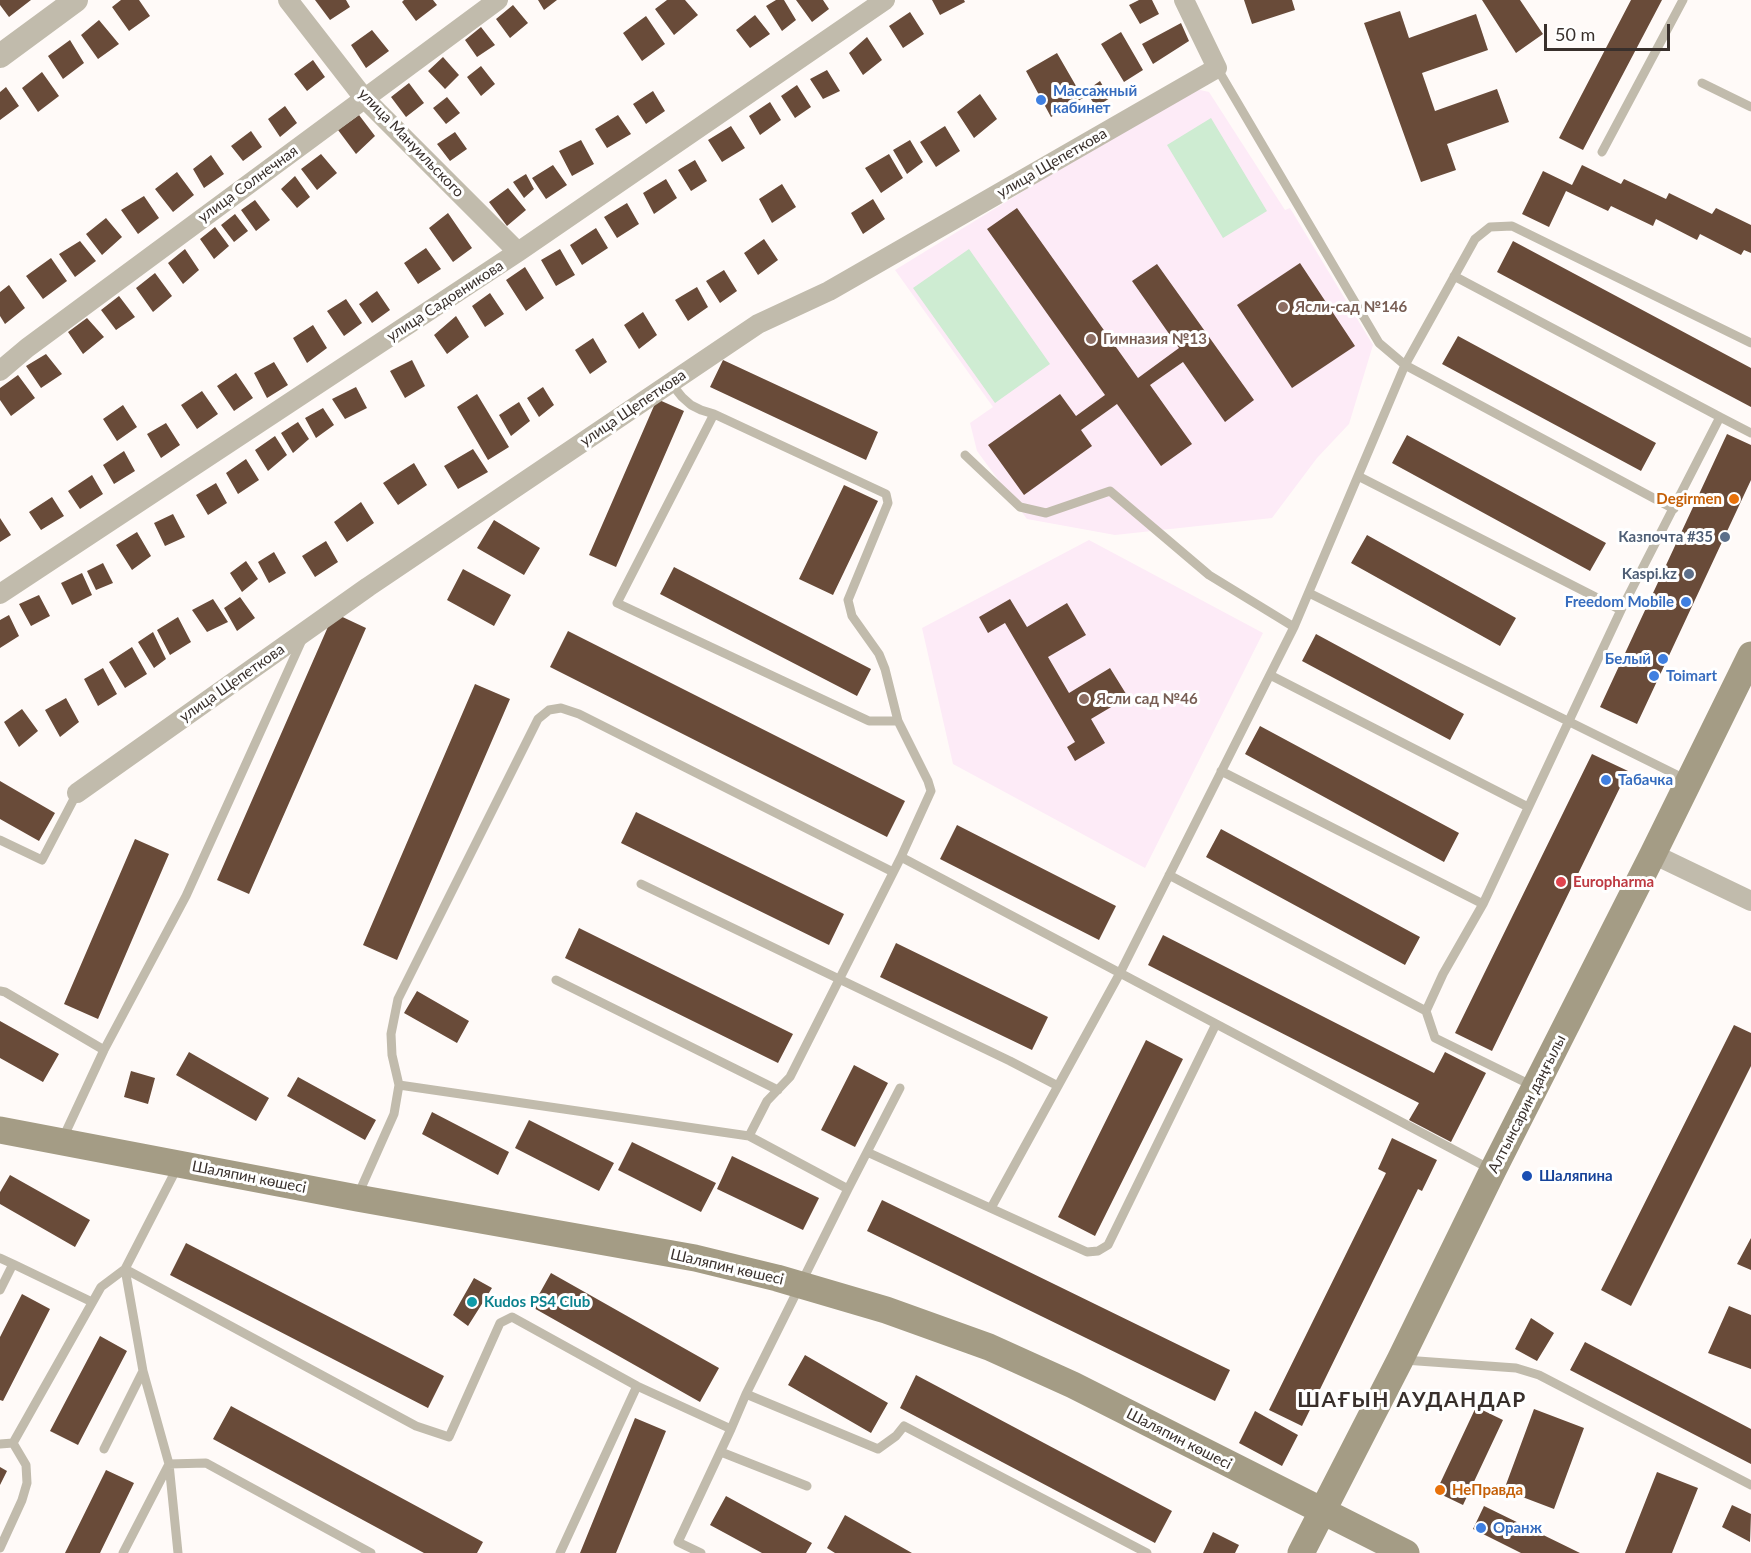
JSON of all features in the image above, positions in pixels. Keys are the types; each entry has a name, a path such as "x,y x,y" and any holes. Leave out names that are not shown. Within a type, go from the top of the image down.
{"main road":[{"name":"Алтынсарин даңғылы","path":"1301,1553 1400,1360 1751,655"},
{"name":"Шаляпин көшесі","path":"0,1130 357,1198 695,1258 886,1310 989,1347 1073,1385 1406,1553"}],"street":[{"path":"0,56 76,0"},
{"name":"улица Мануильского","path":"288,0 364,98 518,252"},
{"name":"улица Солнечная","path":"0,371 27,348 498,0"},
{"name":"улица Садовникова","path":"0,594 518,252 885,0"},
{"path":"1184,0 1217,68"},
{"name":"улица Щепеткова","path":"77,793 306,630 758,324 829,291 1217,68"},
{"path":"1653,854 1751,901"}],"lane":[{"path":"1602,152 1683,0"},
{"path":"1217,68 1379,343 1405,365 1674,509"},
{"path":"1702,82 1751,107"},
{"path":"991,1208 1120,973 1294,627 1405,365 1475,239 1490,226 1512,226 1751,343"},
{"path":"1454,276 1751,433"},
{"path":"670,382 691,405 886,494 888,503 848,600 852,616 879,654 898,721 932,791 790,1077 767,1101 749,1136"},
{"path":"714,414 617,603 869,721 898,721"},
{"path":"1536,1087 1435,1038 1426,1011 1443,974 1483,904 1621,610 1720,417"},
{"path":"965,455 1020,507 1046,513 1110,490 1209,575 1294,627"},
{"path":"1358,476 1621,610"},
{"path":"1309,593 1689,781"},
{"path":"62,1141 104,1050 186,896 306,630"},
{"path":"1270,675 1528,807"},
{"path":"357,1198 394,1114 399,1085 392,1055 391,1034 398,999 538,719 549,710 561,708 579,714 893,872"},
{"path":"1221,771 1483,904"},
{"path":"0,840 42,860 77,793"},
{"path":"901,857 1493,1170"},
{"path":"1169,875 1426,1011"},
{"path":"641,884 1010,1060 1058,1086"},
{"path":"556,980 778,1090"},
{"path":"0,992 5,992 104,1050"},
{"path":"867,1152 1087,1252 1098,1251 1108,1245 1216,1023"},
{"path":"399,1085 749,1136 848,1189"},
{"path":"701,1553 678,1542 746,1394 900,1088"},
{"path":"13,1443 101,1287 125,1269 180,1163"},
{"path":"0,1258 92,1302"},
{"path":"0,1290 13,1264"},
{"path":"125,1269 143,1371 169,1464 177,1553"},
{"path":"125,1269 416,1426 449,1437 500,1323 512,1317 637,1386 731,1429"},
{"path":"1400,1360 1516,1368 1539,1375 1751,1485"},
{"path":"104,1449 143,1371"},
{"path":"560,1553 637,1386"},
{"path":"746,1394 878,1449 896,1436 904,1426 1147,1553"},
{"path":"0,1444 13,1443"},
{"path":"0,1548 22,1500 27,1483 26,1465 13,1443"},
{"path":"721,1452 807,1486"},
{"path":"169,1464 206,1462 371,1553"},
{"path":"123,1553 169,1464"}],"shaded area":[{"name":"Гимназия №13","path":"1191,88 1209,92 1285,210 1290,208 1373,345 1349,424 1317,458 1272,518 1115,535 1027,519 977,451 970,423 993,407 895,270"},
{"name":"Ясли сад №46","path":"1089,540 1263,633 1145,868 953,764 922,628"}],"green space":[{"path":"1211,118 1267,211 1223,238 1167,145"},
{"path":"969,249 1050,364 995,403 913,288"}],"building":[{"path":"0,0 31,0 9,17 0,5"},
{"path":"121,0 139,0 150,16 129,31 112,7"},
{"path":"315,0 346,0 350,7 330,20"},
{"path":"404,0 433,0 437,5 416,21 402,2"},
{"path":"538,0 557,0 544,10"},
{"path":"667,0 685,0 698,15 674,35 655,9"},
{"path":"776,0 784,0 796,20 782,31 766,6"},
{"path":"796,0 823,0 829,9 812,22"},
{"path":"932,0 964,0 965,2 940,15"},
{"path":"1139,0 1152,0 1159,14 1140,24 1129,5"},
{"path":"1244,0 1292,0 1295,10 1252,24"},
{"path":"1482,0 1520,0 1543,34 1516,53"},
{"path":"1631,0 1662,0 1583,150 1559,138"},
{"path":"513,5 528,23 510,38 496,19"},
{"path":"1400,11 1409,38 1476,14 1488,50 1422,73 1435,111 1497,89 1509,122 1447,144 1456,170 1421,182 1364,23"},
{"path":"910,12 924,34 903,48 889,26"},
{"path":"755,15 770,34 750,48 736,30"},
{"path":"646,16 665,44 642,61 623,33"},
{"path":"99,20 119,44 98,59 81,35"},
{"path":"1181,23 1189,41 1153,64 1142,44"},
{"path":"481,27 495,45 477,57 465,40"},
{"path":"372,30 389,51 366,68 351,45"},
{"path":"1121,32 1143,70 1124,82 1101,44"},
{"path":"867,37 882,60 863,75 849,53"},
{"path":"70,40 84,63 63,79 48,56"},
{"path":"1057,53 1083,98 1051,117 1026,71"},
{"path":"443,57 459,75 445,89 428,71"},
{"path":"313,60 325,77 307,91 294,74"},
{"path":"481,66 495,84 481,96 467,77"},
{"path":"827,70 840,91 823,99 810,79"},
{"path":"42,72 59,96 38,112 22,88"},
{"path":"1100,81 1110,98 1096,107 1086,91"},
{"path":"409,83 424,103 406,117 391,97"},
{"path":"797,85 811,107 795,118 781,96"},
{"path":"6,87 19,106 0,120 0,92"},
{"path":"653,91 665,111 646,124 633,104"},
{"path":"980,94 997,119 974,138 957,112"},
{"path":"447,97 460,113 446,124 433,108"},
{"path":"770,102 781,120 760,135 749,116"},
{"path":"285,106 297,123 280,137 268,119"},
{"path":"359,115 375,136 356,154 338,130"},
{"path":"618,115 631,134 607,148 595,129"},
{"path":"731,126 745,148 722,162 708,140"},
{"path":"945,126 960,151 936,167 920,142"},
{"path":"251,131 262,147 243,161 231,146"},
{"path":"455,132 467,149 450,161 437,144"},
{"path":"581,140 594,164 572,176 559,151"},
{"path":"910,140 923,162 907,174 893,150"},
{"path":"321,154 337,173 317,190 301,169"},
{"path":"889,154 903,178 881,193 865,168"},
{"path":"211,155 224,174 204,188 193,169"},
{"path":"695,160 707,181 691,191 678,170"},
{"path":"553,165 567,185 546,199 532,178"},
{"path":"1582,165 1621,184 1624,179 1666,199 1669,193 1712,214 1716,208 1751,225 1751,253 1744,250 1741,255 1700,234 1697,240 1656,219 1653,226 1611,206 1608,211 1566,191 1549,227 1522,214 1543,171 1572,185"},
{"path":"177,172 194,195 173,212 155,189"},
{"path":"526,174 534,189 524,198 513,182"},
{"path":"295,176 310,197 297,208 281,189"},
{"path":"666,179 677,198 654,214 643,193"},
{"path":"782,184 796,207 772,223 759,199"},
{"path":"508,188 526,210 507,226 489,202"},
{"path":"144,196 159,218 138,234 121,210"},
{"path":"873,199 885,219 863,234 851,213"},
{"path":"255,200 270,220 256,231 241,210"},
{"path":"627,203 639,224 617,238 604,217"},
{"path":"1017,208 1138,378 1179,348 1132,281 1157,264 1254,400 1225,422 1183,362 1150,385 1192,444 1161,466 1117,404 1081,430 1092,446 1024,495 988,445 1060,394 1076,416 1105,395 987,229"},
{"path":"448,213 472,248 453,262 429,228"},
{"path":"235,214 248,231 234,242 221,225"},
{"path":"106,218 122,237 102,255 86,234"},
{"path":"215,227 229,246 214,259 200,239"},
{"path":"596,228 608,248 582,265 570,245"},
{"path":"764,239 778,260 758,275 744,253"},
{"path":"80,241 96,261 75,277 59,254"},
{"path":"1513,241 1751,368 1751,407 1497,272"},
{"path":"426,248 441,269 418,284 404,263"},
{"path":"185,249 199,270 183,284 168,263"},
{"path":"560,249 575,275 556,286 541,260"},
{"path":"51,258 67,281 43,299 26,276"},
{"path":"1300,263 1355,346 1292,388 1237,305"},
{"path":"525,267 544,298 526,311 506,280"},
{"path":"724,270 737,291 720,303 706,281"},
{"path":"155,273 172,296 153,312 136,288"},
{"path":"9,285 25,308 5,324 0,316 0,292"},
{"path":"697,287 708,307 688,321 675,300"},
{"path":"377,291 390,310 372,323 359,304"},
{"path":"490,293 504,314 485,327 472,306"},
{"path":"119,296 135,317 116,330 101,310"},
{"path":"346,299 362,323 344,336 327,311"},
{"path":"643,312 657,335 639,349 624,325"},
{"path":"456,316 469,337 447,354 434,335"},
{"path":"87,318 104,337 83,354 68,332"},
{"path":"313,325 327,348 307,363 293,338"},
{"path":"1458,336 1656,443 1641,471 1442,364"},
{"path":"593,338 607,362 590,374 575,350"},
{"path":"46,354 62,374 41,388 26,366"},
{"path":"412,360 425,386 405,398 390,371"},
{"path":"723,360 878,432 866,460 710,387"},
{"path":"274,362 288,385 267,398 254,373"},
{"path":"236,373 253,398 234,411 217,386"},
{"path":"18,375 35,398 11,416 0,400 0,388"},
{"path":"356,387 367,408 345,419 332,399"},
{"path":"543,387 554,405 539,417 527,398"},
{"path":"202,391 218,414 197,429 181,405"},
{"path":"477,394 509,447 488,460 457,407"},
{"path":"657,399 684,411 616,567 589,555"},
{"path":"519,402 530,421 511,436 499,415"},
{"path":"123,405 137,427 117,441 103,419"},
{"path":"323,408 334,425 316,438 305,418"},
{"path":"298,422 309,439 293,453 281,433"},
{"path":"166,423 180,445 161,458 147,434"},
{"path":"1727,434 1751,445 1751,480 1637,724 1600,707"},
{"path":"1407,435 1606,543 1590,571 1392,463"},
{"path":"275,436 287,455 268,471 255,450"},
{"path":"473,449 488,472 458,489 444,466"},
{"path":"124,451 135,471 114,484 103,465"},
{"path":"246,459 259,480 238,494 226,473"},
{"path":"414,463 427,485 398,505 383,483"},
{"path":"92,475 103,494 80,509 68,491"},
{"path":"216,483 227,503 208,515 196,495"},
{"path":"844,485 878,501 833,595 799,579"},
{"path":"52,497 64,516 41,530 29,512"},
{"path":"361,502 374,523 347,542 334,522"},
{"path":"173,514 185,537 165,546 154,523"},
{"path":"0,518 11,535 0,542"},
{"path":"494,520 540,548 524,575 477,548"},
{"path":"137,532 151,556 132,570 116,545"},
{"path":"1367,535 1516,618 1500,646 1351,563"},
{"path":"326,541 338,562 315,577 302,556"},
{"path":"274,552 286,573 269,583 258,562"},
{"path":"246,561 258,579 242,592 230,573"},
{"path":"103,563 113,583 96,590 87,571"},
{"path":"674,567 871,669 857,696 660,594"},
{"path":"463,569 511,595 494,626 447,600"},
{"path":"82,573 92,595 72,605 61,583"},
{"path":"39,595 50,616 31,626 19,604"},
{"path":"240,597 255,618 237,631 224,608"},
{"path":"213,599 228,622 207,632 192,610"},
{"path":"1010,599 1027,627 1067,603 1086,635 1048,657 1069,693 1110,668 1128,697 1091,719 1105,743 1075,761 1067,747 1075,742 1005,623 988,633 979,617"},
{"path":"334,613 366,628 249,894 217,880"},
{"path":"9,615 19,636 0,648 0,620"},
{"path":"178,617 191,642 170,655 157,630"},
{"path":"568,631 905,801 887,837 550,667"},
{"path":"153,632 166,659 154,668 138,642"},
{"path":"1316,634 1464,714 1450,740 1302,661"},
{"path":"132,647 147,674 125,688 109,662"},
{"path":"103,668 117,694 98,706 84,679"},
{"path":"475,684 510,699 397,960 363,945"},
{"path":"66,698 79,722 60,737 45,710"},
{"path":"22,709 38,731 19,747 4,722"},
{"path":"1260,726 1459,833 1444,862 1245,754"},
{"path":"1592,754 1628,771 1492,1051 1455,1033"},
{"path":"0,781 55,813 39,841 0,819"},
{"path":"636,812 844,914 829,945 621,843"},
{"path":"957,825 1116,906 1099,940 940,859"},
{"path":"1221,829 1420,937 1405,965 1206,857"},
{"path":"135,839 169,854 98,1019 64,1004"},
{"path":"579,928 793,1034 778,1063 565,958"},
{"path":"1163,935 1434,1073 1445,1052 1486,1073 1451,1142 1409,1120 1419,1103 1148,965"},
{"path":"896,943 1048,1017 1032,1050 880,977"},
{"path":"417,991 469,1021 457,1043 404,1013"},
{"path":"0,1021 59,1054 43,1082 0,1058"},
{"path":"1734,1025 1751,1033 1751,1066 1631,1306 1601,1290"},
{"path":"1146,1040 1183,1059 1095,1236 1058,1217"},
{"path":"189,1052 269,1098 256,1121 176,1075"},
{"path":"854,1065 888,1083 855,1147 821,1130"},
{"path":"131,1071 155,1078 148,1104 124,1097"},
{"path":"298,1077 376,1120 365,1140 287,1096"},
{"path":"432,1112 509,1152 498,1175 422,1134"},
{"path":"529,1120 614,1163 599,1191 515,1148"},
{"path":"1392,1138 1437,1160 1422,1191 1418,1189 1302,1426 1269,1410 1386,1173 1378,1169"},
{"path":"632,1142 716,1183 701,1212 618,1170"},
{"path":"732,1156 819,1198 803,1230 717,1189"},
{"path":"10,1175 90,1220 75,1247 0,1204 0,1192"},
{"path":"882,1200 1230,1370 1215,1401 867,1231"},
{"path":"1751,1238 1751,1270 1737,1264"},
{"path":"186,1243 444,1376 428,1408 170,1275"},
{"path":"551,1273 719,1368 700,1402 532,1307"},
{"name":"Kudos PS4 Club","path":"474,1278 492,1288 468,1326 453,1315"},
{"path":"22,1294 50,1309 3,1401 0,1400 0,1337"},
{"path":"1729,1306 1751,1315 1751,1369 1708,1353"},
{"path":"1531,1318 1554,1333 1537,1361 1515,1349"},
{"path":"100,1336 127,1351 78,1445 50,1431"},
{"path":"1585,1342 1751,1429 1751,1464 1570,1370"},
{"path":"805,1355 888,1403 871,1433 788,1385"},
{"path":"916,1375 1172,1511 1155,1543 900,1408"},
{"path":"231,1406 483,1542 477,1553 424,1553 213,1439"},
{"path":"1476,1407 1503,1420 1463,1505 1436,1492"},
{"path":"1534,1409 1584,1428 1554,1509 1504,1490"},
{"path":"1255,1411 1298,1435 1282,1466 1239,1443"},
{"path":"635,1418 666,1431 616,1553 580,1553"},
{"path":"0,1467 7,1471 0,1485"},
{"path":"106,1470 134,1483 100,1553 65,1553"},
{"path":"1657,1472 1698,1488 1672,1553 1625,1553"},
{"path":"726,1496 812,1543 806,1553 762,1553 710,1525"},
{"path":"1732,1505 1751,1514 1750,1542 1722,1527"},
{"path":"1484,1506 1580,1553 1521,1553 1473,1529"},
{"path":"845,1515 912,1553 835,1553 827,1548"},
{"path":"1213,1532 1239,1545 1235,1553 1203,1553"}],"place":[{"name":"Массажный кабинет","path":"1041,100"},
{"name":"Ясли-сад №146","path":"1283,307"},
{"name":"Гимназия №13","path":"1091,339"},
{"name":"Degirmen","path":"1734,499"},
{"name":"Казпочта #35","path":"1725,537"},
{"name":"Kaspi.kz","path":"1689,574"},
{"name":"Freedom Mobile","path":"1686,602"},
{"name":"Белый","path":"1663,659"},
{"name":"Toimart","path":"1654,676"},
{"name":"Ясли сад №46","path":"1084,699"},
{"name":"Табачка","path":"1606,780"},
{"name":"Europharma","path":"1561,882"},
{"name":"Шаляпина","path":"1527,1176"},
{"name":"Kudos PS4 Club","path":"472,1302"},
{"name":"НеПравда","path":"1440,1490"},
{"name":"Оранж","path":"1481,1528"}],"district":[{"name":"ШАҒЫН АУДАНДАР","path":"1412,1400"}]}
